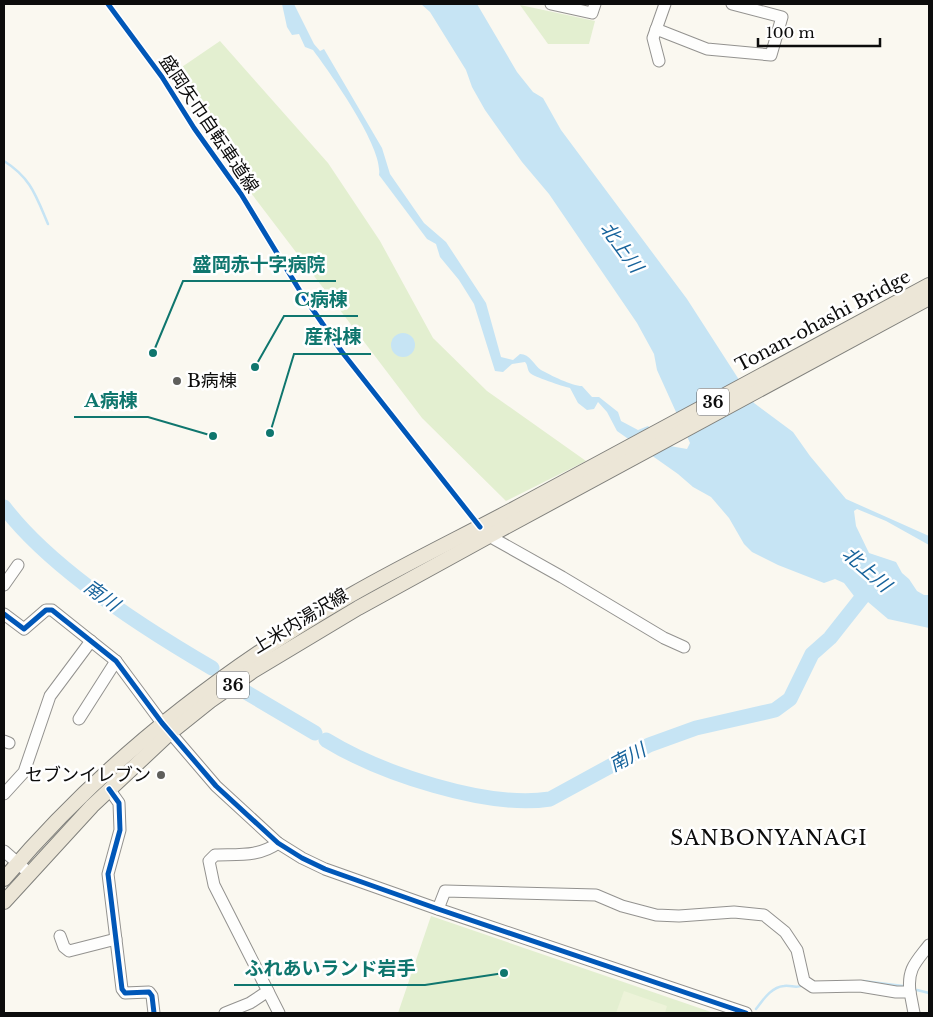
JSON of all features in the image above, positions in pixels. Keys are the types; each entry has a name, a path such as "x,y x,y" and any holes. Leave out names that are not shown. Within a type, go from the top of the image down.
{"main road":[{"name":"Tonan-ohashi Bridge","path":"502,522 929,285"},
{"name":"Tonan-ohashi Bridge","path":"502,522 929,298"},
{"name":"上米内湯沢線","path":"4,878 102,777 166,728 210,701 253,671 358,608 488,536 502,522"},
{"name":"上米内湯沢線","path":"4,902 29,873 200,692 351,595 502,522"}],"street":[{"path":"551,4 592,13 595,4"},
{"path":"659,61 653,38 665,4"},
{"path":"656,29 707,49 771,55 782,17 732,4"},
{"path":"488,536 562,577 664,638 684,647"},
{"path":"4,585 18,565"},
{"path":"4,614 24,629 49,609 91,641 116,661 166,728 216,786 278,842 325,869 746,1013"},
{"path":"4,794 24,772 50,696 91,641"},
{"path":"79,719 116,661"},
{"path":"109,790 119,804 120,830 108,874 123,992 149,992 152,996 154,1013"},
{"path":"278,842 268,850 215,855 209,860 214,884 278,1013"},
{"path":"4,851 29,873"},
{"path":"438,909 445,891 454,891 596,894 622,906 656,915 679,916 734,912 764,915 785,932 797,950 804,981 813,987 860,986 896,992 910,992"},
{"path":"60,936 64,947 68,951 116,939"},
{"path":"914,1013 908,978 929,945"},
{"path":"225,1013 250,1003 268,991"}],"green space":[{"path":"520,5 595,21 589,44 548,44"},
{"path":"220,41 328,163 380,241 433,338 487,391 586,461 506,501 422,418 248,189 245,172 176,71"},
{"path":"431,916 714,1013 398,1013"},
{"path":"624,991 667,1006 665,1013 616,1013"}],"water":[{"name":"北上川","path":"282,4 294,4 314,44 320,51 324,49 382,148 390,174 424,223 446,242 486,303 501,357 513,360 520,354 523,354 541,370 567,382 582,386 592,397 599,397 618,412 621,421 638,430 648,426 670,446 687,449 690,443 657,370 654,354 637,323 549,194 522,162 485,110 472,87 466,70 430,12 421,4 477,4 517,72 533,92 543,98 561,130 687,299 754,403 793,432 810,456 846,499 929,536 929,545 886,521 857,509 854,511 856,526 869,553 896,562 902,573 909,579 917,591 924,595 929,595 929,628 888,619 868,602 854,596 844,583 835,579 824,583 778,565 752,552 744,544 729,518 711,497 693,487 678,474 617,431 607,412 598,402 594,409 587,410 578,403 570,388 533,375 529,372 525,362 512,364 503,372 495,371 474,304 459,280 440,257 436,244 427,239 379,175 378,163 365,130 313,50 305,47 299,34 292,35 287,27"},
{"path":"403,333 408,334 414,340 414,350 408,356 403,357 398,356 392,350 391,345 392,340 398,334"}],"waterway":[{"path":"4,161 21,174 32,188 48,224"},
{"name":"南川","path":"4,507 47,553 100,596 212,668"},
{"name":"南川","path":"326,740 375,765 435,786 496,799 525,801 550,799 649,745 696,728 775,710 790,699 812,654 830,638 864,595 876,587"},
{"name":"南川","path":"244,691 315,733"},
{"path":"863,981 903,986"},
{"path":"756,1009 768,994 775,989 784,986 799,987 804,985"},
{"path":"917,990 929,993"}],"cycle path":[{"name":"盛岡矢巾自転車道線","path":"108,4 162,77 194,128 241,194 300,291 342,352 480,527"},
{"path":"4,614 24,629 46,610 52,610 116,661 162,723 216,786 278,843 302,858 325,869 438,909 746,1013"},
{"path":"109,789 119,803 120,830 108,874 122,989 125,993 149,992 152,996 154,1013"}],"place":[{"name":"盛岡赤十字病院","path":"153,353"},
{"name":"C病棟","path":"255,367"},
{"name":"B病棟","path":"177,381"},
{"name":"産科棟","path":"270,433"},
{"name":"A病棟","path":"213,436"},
{"name":"セブンイレブン","path":"161,775"},
{"name":"ふれあいランド岩手","path":"504,973"}],"district":[{"name":"SANBONYANAGI","path":"769,838"}]}
